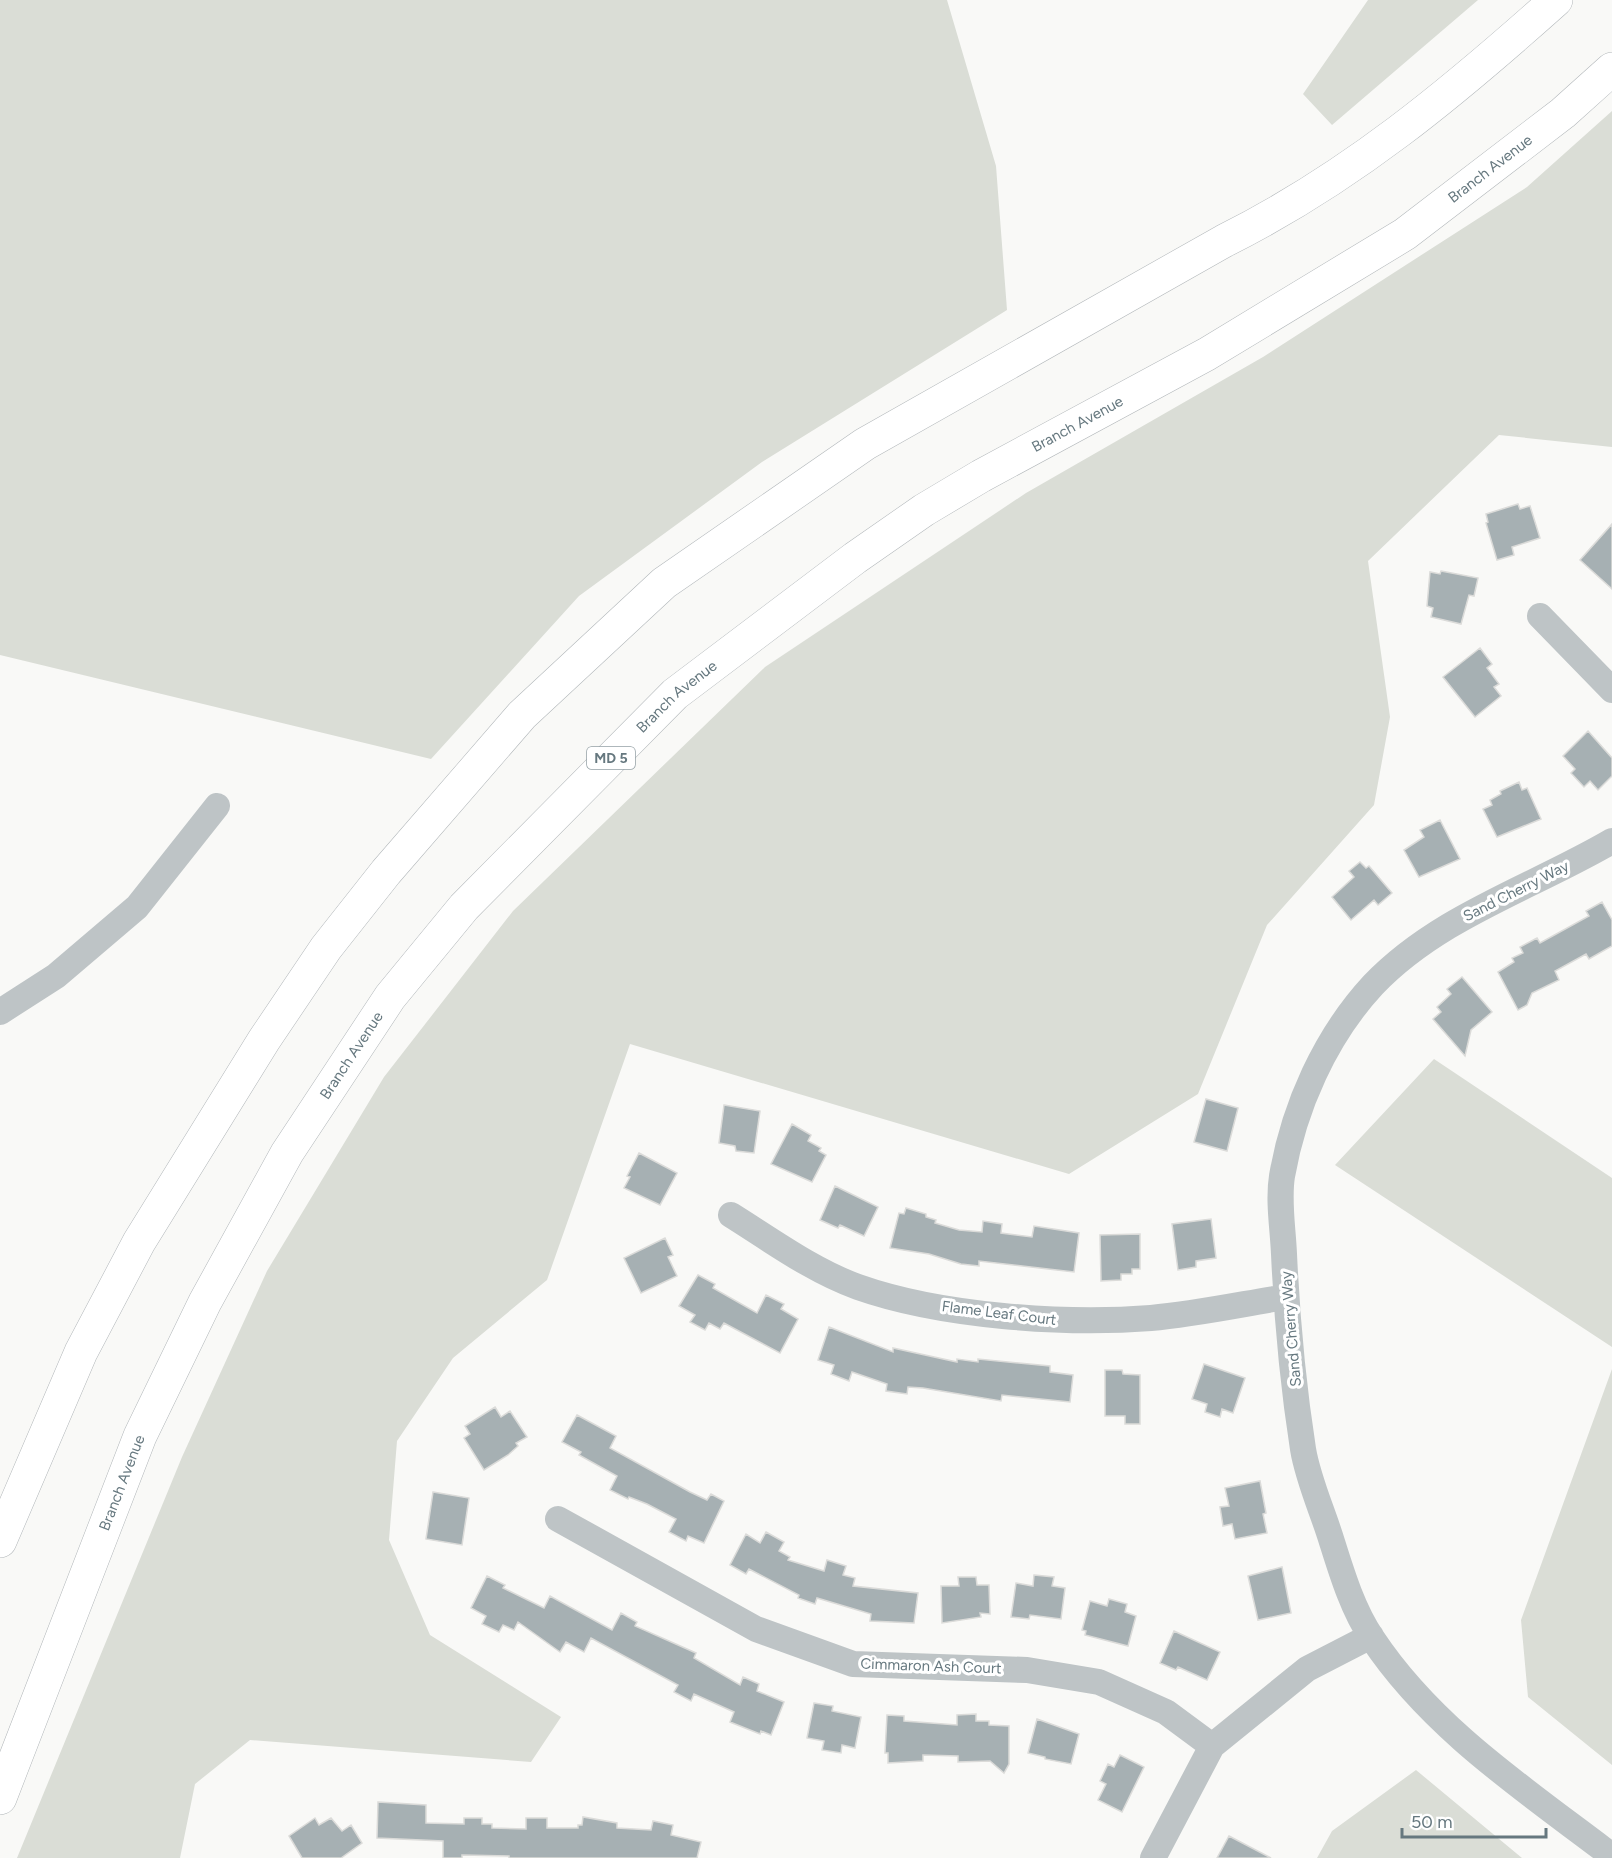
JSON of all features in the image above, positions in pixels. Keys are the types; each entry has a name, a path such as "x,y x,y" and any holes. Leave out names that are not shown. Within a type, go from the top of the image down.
{"highway":[{"path":"0,1541 86,1342 140,1242 264,1040 326,948 386,872 522,715 664,584 753,520 865,444 1224,241 1270,218 1385,143 1426,112 1481,68 1556,0"},
{"name":"Branch Avenue","path":"0,1798 140,1436 205,1302 287,1153 390,997 464,907 675,694 855,558 924,510 981,476 1208,354 1405,234 1563,113 1612,69"}],"street":[{"path":"1540,616 1612,690"},
{"path":"0,1012 56,976 137,907 217,806"},
{"name":"Sand Cherry Way","path":"1612,841 1578,861 1472,912 1415,948 1373,986 1341,1028 1311,1077 1291,1130 1281,1181 1286,1298 1304,1452 1344,1578 1371,1636 1414,1694 1485,1758 1612,1856"},
{"name":"Flame Leaf Court","path":"731,1215 800,1258 856,1287 903,1300 966,1310 1084,1322 1153,1318 1286,1298"},
{"name":"Cimmaron Ash Court","path":"558,1519 756,1629 853,1664 1027,1670 1099,1682 1166,1712 1212,1746"},
{"path":"1153,1858 1212,1746 1307,1669 1371,1636"}],"shaded area":[{"path":"0,0 947,0 996,166 1007,310 762,462 579,596 431,759 0,655"},
{"path":"1368,0 1478,0 1332,125 1303,94"},
{"path":"1612,111 1612,447 1499,435 1368,561 1390,717 1374,805 1267,925 1198,1094 1069,1174 630,1044 547,1280 453,1358 397,1441 389,1540 430,1635 561,1717 531,1762 250,1740 195,1784 180,1858 17,1858 182,1457 267,1271 384,1077 513,911 765,667 1026,493 1263,357 1527,187"},
{"path":"1434,1059 1612,1178 1612,1347 1335,1165"},
{"path":"1612,1369 1612,1765 1528,1697 1521,1620"},
{"path":"1416,1770 1522,1858 1317,1858 1332,1831"}],"building":[{"path":"1518,504 1520,509 1530,506 1540,538 1512,547 1514,555 1497,560 1486,523 1488,522 1486,514"},
{"path":"1612,524 1612,589 1580,560"},
{"path":"1441,571 1478,578 1474,596 1469,595 1461,624 1431,617 1433,608 1427,606 1430,572 1440,574"},
{"path":"1480,648 1492,664 1487,668 1499,684 1494,687 1501,696 1475,717 1443,677"},
{"path":"1588,731 1612,758 1612,776 1598,790 1590,781 1584,787 1571,773 1575,769 1563,756"},
{"path":"1519,782 1522,790 1527,788 1541,819 1497,837 1483,809 1492,805 1490,800 1501,794 1500,791"},
{"path":"1440,820 1460,859 1419,877 1404,850 1424,837 1420,830"},
{"path":"1360,862 1366,868 1369,866 1392,893 1378,905 1374,900 1351,920 1332,897 1354,877 1349,871"},
{"path":"1602,902 1612,920 1612,946 1589,959 1586,954 1555,971 1559,980 1532,993 1527,1005 1518,1010 1498,972 1514,962 1512,958 1523,953 1520,947 1537,938 1540,943 1589,916 1586,911"},
{"path":"1462,977 1492,1012 1471,1030 1465,1056 1433,1019 1441,1012 1437,1007 1451,994 1447,989"},
{"path":"1206,1099 1238,1108 1227,1151 1194,1142"},
{"path":"724,1105 760,1111 754,1153 736,1151 735,1146 719,1143"},
{"path":"792,1124 811,1135 808,1141 821,1148 819,1151 826,1155 812,1182 771,1164"},
{"path":"639,1153 677,1173 660,1205 624,1188 630,1177 627,1176"},
{"path":"835,1186 878,1207 864,1236 840,1225 838,1228 820,1220"},
{"path":"906,1208 926,1214 926,1217 936,1220 935,1223 959,1230 982,1232 983,1221 1002,1224 1001,1233 1032,1237 1034,1226 1079,1233 1074,1272 979,1261 979,1266 961,1264 929,1254 890,1248 899,1213 904,1214"},
{"path":"1211,1219 1216,1258 1196,1261 1196,1267 1178,1270 1172,1224"},
{"path":"1140,1234 1140,1269 1132,1269 1132,1274 1121,1274 1121,1280 1101,1281 1100,1235"},
{"path":"665,1238 673,1255 668,1257 677,1276 641,1293 624,1258"},
{"path":"698,1275 715,1284 713,1288 757,1313 766,1295 784,1304 781,1309 798,1319 780,1353 724,1323 720,1329 709,1323 705,1330 690,1322 695,1315 679,1306"},
{"path":"829,1327 893,1352 893,1348 957,1362 957,1359 978,1362 978,1359 1050,1366 1050,1372 1073,1375 1070,1402 1002,1395 1001,1401 908,1387 907,1394 886,1391 887,1384 852,1372 849,1381 831,1374 834,1365 818,1360"},
{"path":"1204,1364 1245,1378 1233,1413 1222,1409 1220,1417 1205,1412 1207,1404 1192,1399"},
{"path":"1105,1370 1122,1370 1123,1374 1140,1375 1140,1424 1125,1424 1125,1416 1105,1416"},
{"path":"495,1407 501,1417 510,1411 527,1437 516,1443 518,1446 508,1455 484,1470 464,1438 470,1434 465,1426"},
{"path":"577,1415 616,1436 610,1448 707,1500 711,1494 724,1501 704,1543 688,1536 686,1541 669,1532 676,1519 647,1504 629,1497 628,1499 610,1490 617,1476 579,1455 581,1452 562,1442"},
{"path":"1260,1481 1267,1533 1235,1539 1232,1524 1223,1526 1220,1507 1229,1506 1225,1488"},
{"path":"433,1492 469,1498 462,1545 426,1539"},
{"path":"766,1532 784,1542 779,1551 790,1557 788,1560 824,1571 827,1560 846,1566 843,1575 855,1578 853,1586 918,1593 914,1623 870,1621 871,1614 817,1598 815,1604 798,1598 799,1595 749,1569 746,1574 730,1565 746,1534 760,1543"},
{"path":"1282,1567 1291,1613 1258,1620 1248,1576"},
{"path":"1034,1575 1054,1577 1052,1586 1065,1588 1061,1619 1030,1615 1029,1619 1011,1617 1016,1583 1033,1586"},
{"path":"487,1576 505,1585 503,1588 544,1608 550,1596 612,1630 621,1613 637,1622 635,1626 696,1653 694,1658 740,1685 743,1677 759,1684 757,1691 784,1702 771,1735 761,1731 760,1734 730,1722 734,1712 694,1694 691,1701 674,1692 678,1685 591,1638 584,1652 566,1642 560,1652 518,1622 514,1630 503,1625 499,1632 482,1624 486,1616 471,1608"},
{"path":"958,1577 976,1577 977,1585 989,1585 990,1614 980,1613 981,1617 942,1623 941,1586 959,1586"},
{"path":"1109,1599 1127,1604 1125,1612 1136,1616 1128,1646 1085,1635 1086,1631 1082,1630 1090,1601 1107,1606"},
{"path":"1174,1631 1220,1652 1207,1680 1178,1667 1176,1670 1160,1663"},
{"path":"814,1703 833,1706 832,1711 861,1717 855,1748 842,1745 841,1753 822,1750 824,1741 807,1738"},
{"path":"976,1714 976,1721 989,1721 989,1725 1009,1726 1009,1764 1004,1773 990,1761 958,1762 958,1756 923,1755 923,1761 888,1763 888,1753 885,1753 887,1715 904,1716 904,1721 957,1725 957,1715"},
{"path":"1037,1719 1079,1734 1071,1764 1028,1753"},
{"path":"1120,1755 1144,1767 1122,1812 1098,1800 1106,1784 1100,1781 1108,1764 1114,1767"},
{"path":"378,1802 426,1805 426,1823 464,1824 464,1818 482,1818 482,1824 492,1824 492,1828 526,1829 526,1818 547,1818 547,1828 578,1828 578,1825 582,1825 583,1817 617,1823 617,1828 651,1830 653,1821 673,1825 671,1835 701,1842 697,1858 509,1858 509,1856 462,1855 462,1858 443,1858 443,1841 377,1838"},
{"path":"315,1818 319,1825 331,1818 342,1831 351,1825 362,1843 341,1858 302,1858 289,1836"},
{"path":"1229,1836 1271,1858 1217,1858"}]}
